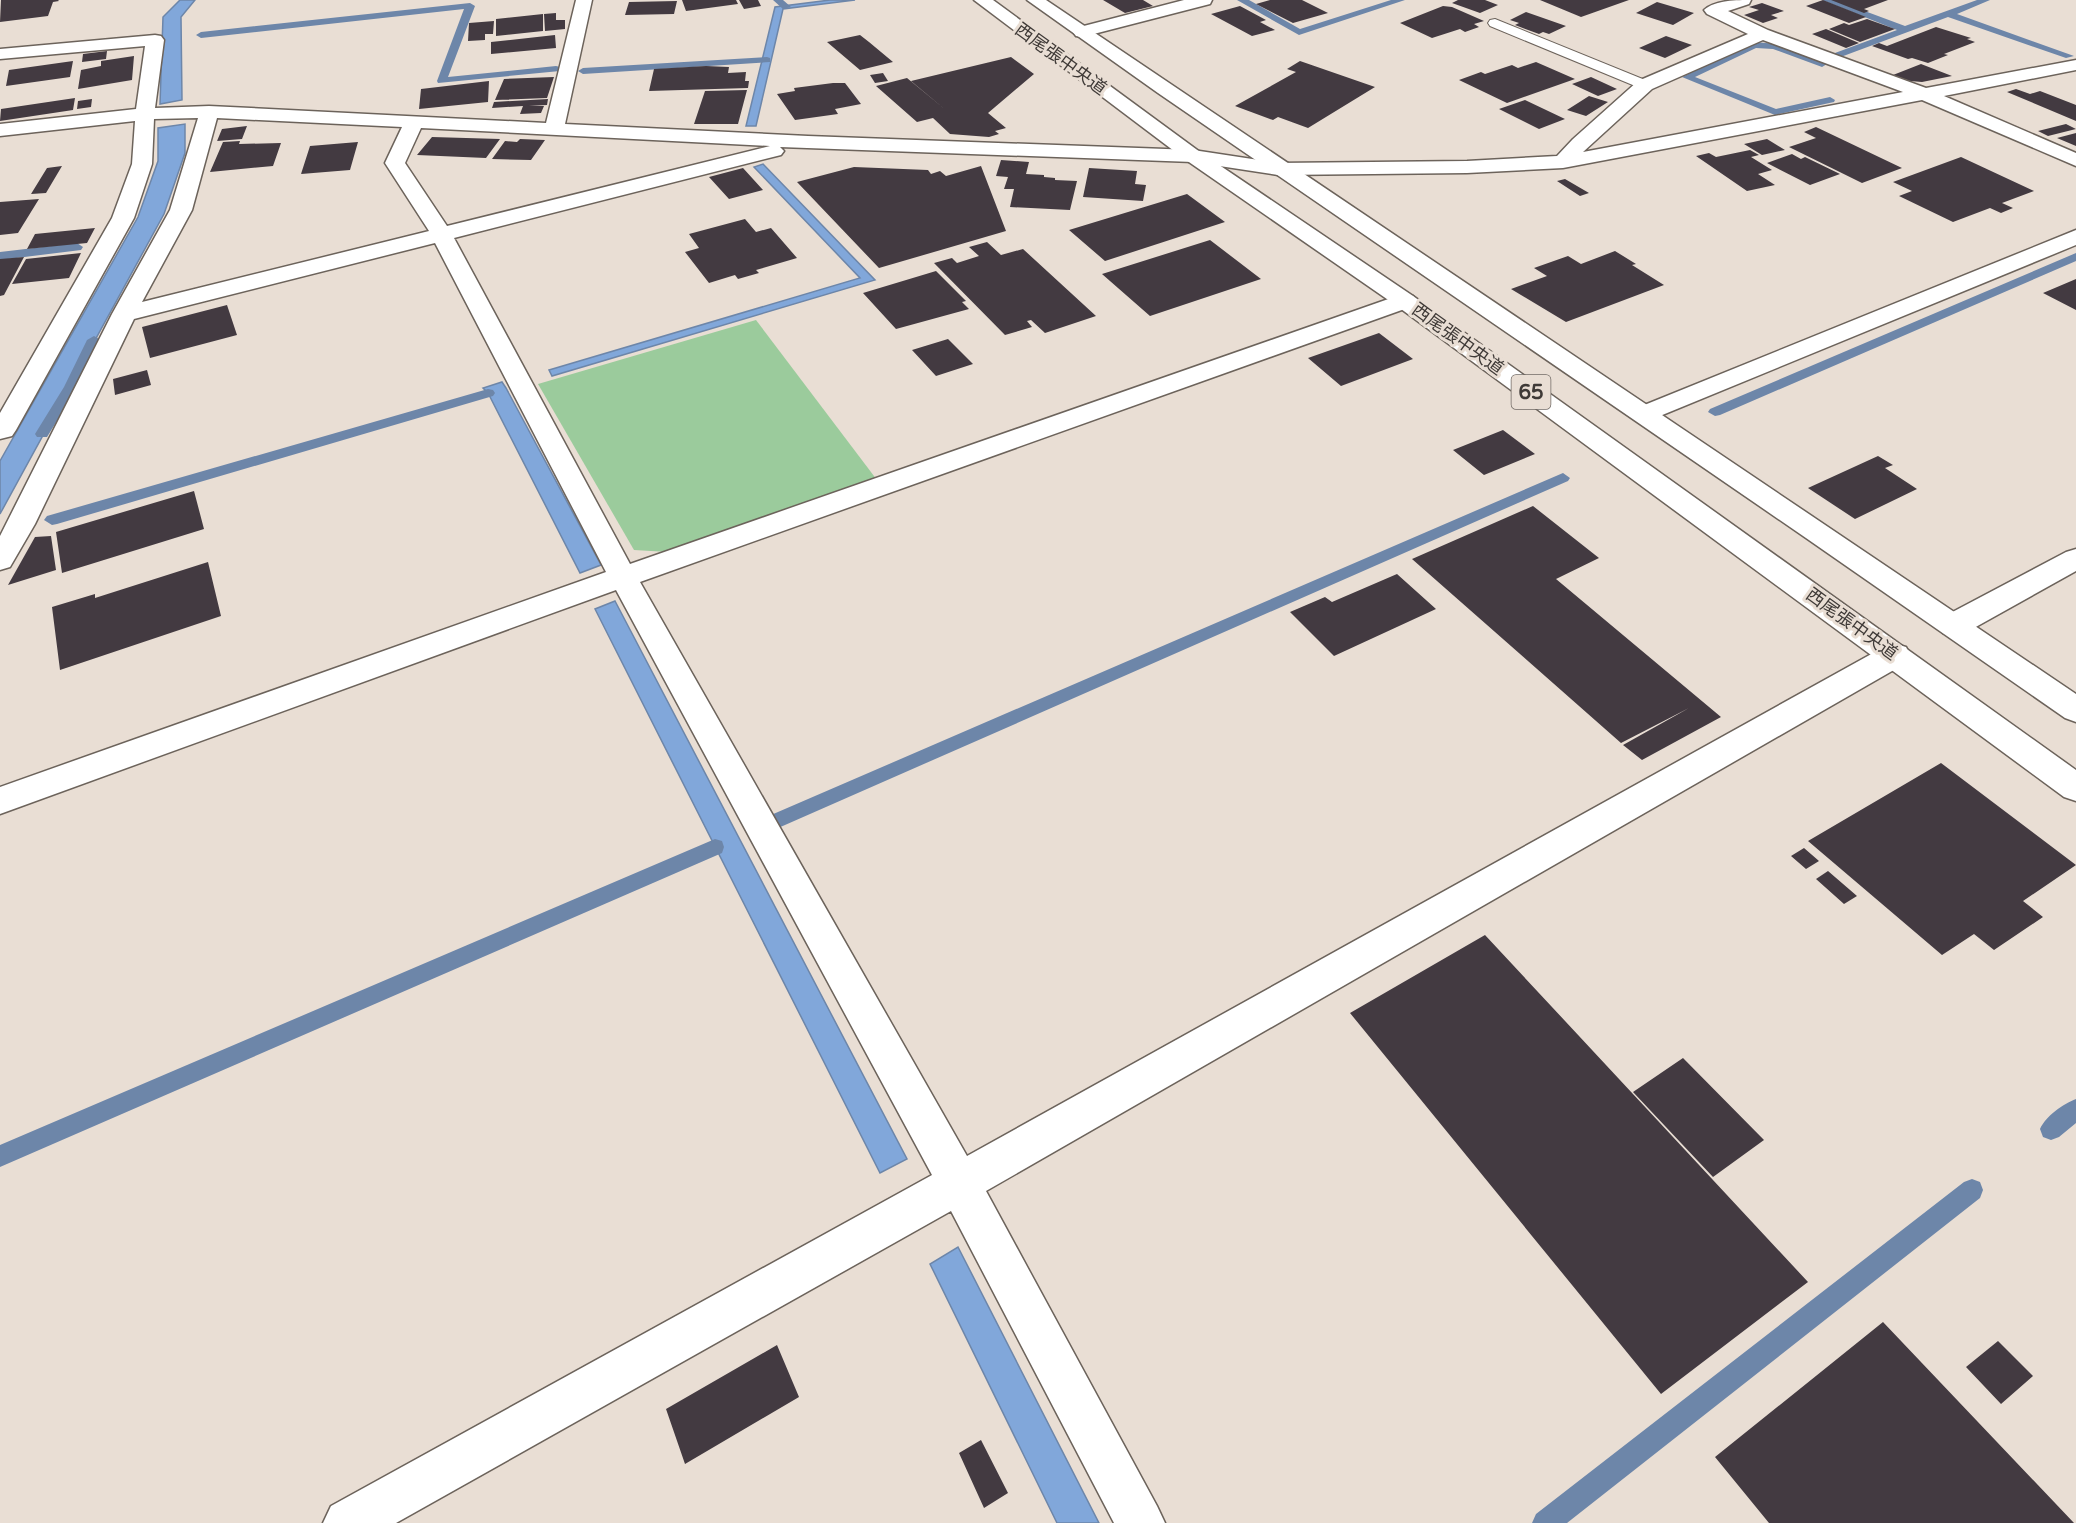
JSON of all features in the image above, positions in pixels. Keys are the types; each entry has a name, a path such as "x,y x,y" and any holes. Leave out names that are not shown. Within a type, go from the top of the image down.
{"street":[{"path":"554,129 584,0"},
{"name":"西尾張中央道","path":"982,0 1193,156 1405,301 2076,788"},
{"name":"西尾張中央道","path":"1035,0 1278,169 1646,414 2076,710"},
{"path":"1082,32 1204,0"},
{"path":"1743,0 1713,10 1762,34 1925,94 2076,160"},
{"path":"1563,162 1580,143 1645,85 1762,34"},
{"path":"0,54 155,40 142,164 123,218 3,430 0,431"},
{"path":"0,130 146,114 209,112 808,142 1193,156 1278,169 1467,167 1563,162 2076,65"},
{"path":"0,560 21,525 124,314 181,210 209,112"},
{"path":"414,122 395,163 442,235 623,577 959,1183 1140,1523"},
{"path":"124,314 808,142"},
{"path":"1646,414 2076,237"},
{"path":"0,801 623,577 1405,301"},
{"path":"1954,625 2076,559"},
{"path":"348,1523 959,1183 1895,655"}],"lane":[{"path":"1495,22 1645,85"}],"green space":[{"path":"756,320 877,480 668,552 634,550 538,384"}],"water":[{"path":"180,0 195,0 181,17 182,100 160,104 163,17"},
{"path":"830,0 855,0 783,9 756,126 746,126 775,7"},
{"path":"185,124 185,153 164,214 0,514 0,461 138,217 158,161 158,128"},
{"path":"763,164 875,280 552,376 549,370 860,278 754,167"},
{"path":"502,382 601,565 580,573 488,393 483,388"},
{"path":"615,601 907,1159 880,1173 595,609"},
{"path":"958,1247 1099,1523 1057,1523 930,1264"}],"building":[{"path":"1,0 59,1 53,2 48,16 0,22"},
{"path":"682,0 736,0 738,4 686,11"},
{"path":"739,0 758,0 761,6 744,9"},
{"path":"1103,0 1143,0 1153,6 1125,13"},
{"path":"1270,0 1302,0 1328,13 1293,23 1256,4"},
{"path":"1458,0 1485,0 1498,5 1480,13 1452,3"},
{"path":"1540,0 1629,0 1581,17"},
{"path":"1823,0 1866,17 1849,23 1806,6"},
{"path":"1831,0 1888,0 1864,9 1869,11 1864,13"},
{"path":"677,1 674,14 625,15 629,2"},
{"path":"1657,2 1694,13 1673,25 1636,13"},
{"path":"1762,3 1784,11 1771,15 1778,18 1763,23 1744,15 1759,10 1749,7"},
{"path":"1240,6 1266,20 1260,22 1275,30 1252,36 1211,14"},
{"path":"1443,6 1452,7 1484,21 1474,24 1479,27 1465,32 1460,29 1432,38 1400,23"},
{"path":"1526,12 1566,26 1549,34 1543,32 1539,34 1515,25 1519,23 1510,20"},
{"path":"556,13 556,20 565,20 565,29 545,31 544,14"},
{"path":"543,14 543,31 496,36 496,19"},
{"path":"1867,19 1895,29 1860,42 1829,29 1844,23 1849,25"},
{"path":"494,21 493,34 485,34 485,40 468,41 469,23"},
{"path":"1936,27 1971,38 1967,39 1975,42 1928,63 1908,59 1872,46 1879,43 1887,46"},
{"path":"1826,29 1859,43 1846,48 1812,34"},
{"path":"555,35 556,48 491,54 491,42"},
{"path":"860,35 893,62 860,70 827,42"},
{"path":"1666,36 1692,45 1665,58 1639,48"},
{"path":"107,51 106,59 82,62 83,54"},
{"path":"134,56 132,80 78,89 81,70 101,66 101,61"},
{"path":"1011,57 1034,74 988,113 1006,128 995,131 999,134 989,137 950,134 933,118 917,122 876,86 907,78 947,111 911,81"},
{"path":"73,61 70,77 6,86 9,70"},
{"path":"1300,61 1375,87 1308,128 1278,117 1273,120 1235,106 1296,72 1287,69"},
{"path":"1536,62 1575,79 1507,103 1459,80 1481,72 1485,74 1512,65 1518,68"},
{"path":"1921,64 1952,76 1922,82 1910,81 1893,75"},
{"path":"729,67 728,73 746,72 745,81 749,81 748,88 649,91 654,69"},
{"path":"883,73 888,81 875,83 870,75"},
{"path":"554,77 547,98 495,100 504,79"},
{"path":"1591,77 1617,89 1598,96 1572,84"},
{"path":"489,81 488,102 419,109 421,89"},
{"path":"845,83 861,104 835,109 838,114 795,120 777,94 795,91 794,88"},
{"path":"2016,89 2030,94 2040,91 2076,105 2076,121 2007,92"},
{"path":"747,90 738,124 694,124 705,91"},
{"path":"1589,96 1608,102 1586,116 1567,110"},
{"path":"75,98 73,110 0,121 1,109"},
{"path":"92,99 91,107 77,109 78,101"},
{"path":"548,99 547,105 529,106 544,106 541,113 520,114 523,106 492,108 494,102"},
{"path":"1525,100 1565,119 1539,129 1499,109"},
{"path":"2066,124 2076,129 2048,136 2038,131"},
{"path":"247,126 242,139 217,141 222,129"},
{"path":"1816,127 1902,168 1862,183 1789,147 1816,138 1804,132"},
{"path":"2076,133 2076,146 2057,138"},
{"path":"432,137 500,139 486,158 417,155"},
{"path":"520,139 545,140 531,160 492,159 505,141 517,142"},
{"path":"1767,139 1785,150 1762,155 1744,144"},
{"path":"240,141 239,144 281,143 273,166 210,172 223,142"},
{"path":"358,142 350,170 301,174 310,146"},
{"path":"1750,150 1759,155 1751,157 1772,170 1758,174 1775,185 1747,191 1696,156 1709,153 1716,157"},
{"path":"1792,154 1801,159 1805,157 1840,174 1810,185 1767,163"},
{"path":"1961,157 2034,191 2002,203 2013,208 2001,213 1990,208 1953,222 1899,196 1912,191 1893,182"},
{"path":"1001,160 1029,162 1026,174 1044,175 1044,177 1055,178 1055,180 1077,181 1070,210 1010,207 1014,189 1004,189 1008,177 996,176"},
{"path":"62,166 46,193 31,194 47,168"},
{"path":"981,166 1006,231 879,268 797,182 854,167 928,170 931,174 940,171 946,176"},
{"path":"743,168 763,190 729,199 709,177"},
{"path":"1089,168 1137,171 1135,184 1146,185 1143,201 1083,197"},
{"path":"1565,179 1589,193 1580,196 1557,181"},
{"path":"1187,194 1225,222 1105,261 1069,230"},
{"path":"39,199 18,233 0,235 0,202"},
{"path":"745,219 756,232 771,228 797,258 756,270 759,273 738,279 735,275 709,283 685,252 699,248 689,234"},
{"path":"95,228 87,243 27,249 35,234"},
{"path":"1210,240 1261,279 1150,316 1102,274"},
{"path":"987,242 1001,255 1023,249 1096,316 1045,333 1031,320 1027,321 1032,327 1005,335 934,263 952,258 957,263 979,256 969,247"},
{"path":"1615,251 1636,264 1632,265 1664,285 1566,322 1511,289 1547,276 1534,268 1568,256 1581,264"},
{"path":"81,253 69,278 12,284 26,259"},
{"path":"24,257 4,295 0,296 0,259"},
{"path":"936,271 966,301 962,302 969,309 896,329 863,293"},
{"path":"2076,279 2076,310 2043,293"},
{"path":"227,305 237,335 150,358 142,327"},
{"path":"1379,333 1413,359 1341,386 1308,358"},
{"path":"948,339 973,364 936,376 912,350"},
{"path":"147,370 151,385 115,395 113,379"},
{"path":"1503,430 1535,454 1484,475 1453,450"},
{"path":"1878,456 1893,465 1885,468 1917,489 1855,519 1808,488"},
{"path":"194,491 204,529 62,573 56,532"},
{"path":"1533,506 1599,558 1556,579 1721,717 1642,760 1623,745 1689,708 1621,743 1412,559"},
{"path":"51,536 56,570 8,585 35,537"},
{"path":"208,562 221,616 60,670 52,607 95,594 95,598"},
{"path":"1397,574 1436,609 1334,656 1290,612 1325,597 1332,602"},
{"path":"1941,763 2076,865 2023,901 2043,917 1994,950 1974,934 1942,955 1808,841"},
{"path":"1804,848 1819,861 1806,869 1791,856"},
{"path":"1828,871 1857,896 1844,904 1816,879"},
{"path":"1485,935 1808,1282 1661,1394 1350,1013"},
{"path":"1683,1058 1764,1140 1713,1177 1633,1092"},
{"path":"1883,1322 2074,1523 1769,1523 1715,1457"},
{"path":"1998,1341 2033,1376 2001,1404 1966,1367"},
{"path":"777,1345 799,1397 685,1464 666,1409"},
{"path":"981,1440 1008,1493 984,1508 959,1453"}],"waterway":[{"path":"778,0 786,7"},
{"path":"1242,0 1299,32 1400,0"},
{"path":"1827,0 1905,30"},
{"path":"1905,30 1985,0"},
{"path":"201,35 470,6 442,81 556,69"},
{"path":"1948,14 2069,56"},
{"path":"1838,55 1905,30"},
{"path":"1822,64 1774,46 1755,45 1687,77 1775,112 1830,100"},
{"path":"583,71 767,60"},
{"path":"0,256 77,247"},
{"path":"1715,412 2076,257"},
{"path":"42,434 71,387 94,340"},
{"path":"52,520 488,393"},
{"path":"778,820 1563,478"},
{"path":"0,1156 715,847"},
{"path":"2051,1129 2076,1109"},
{"path":"1545,1523 1972,1190"}]}
